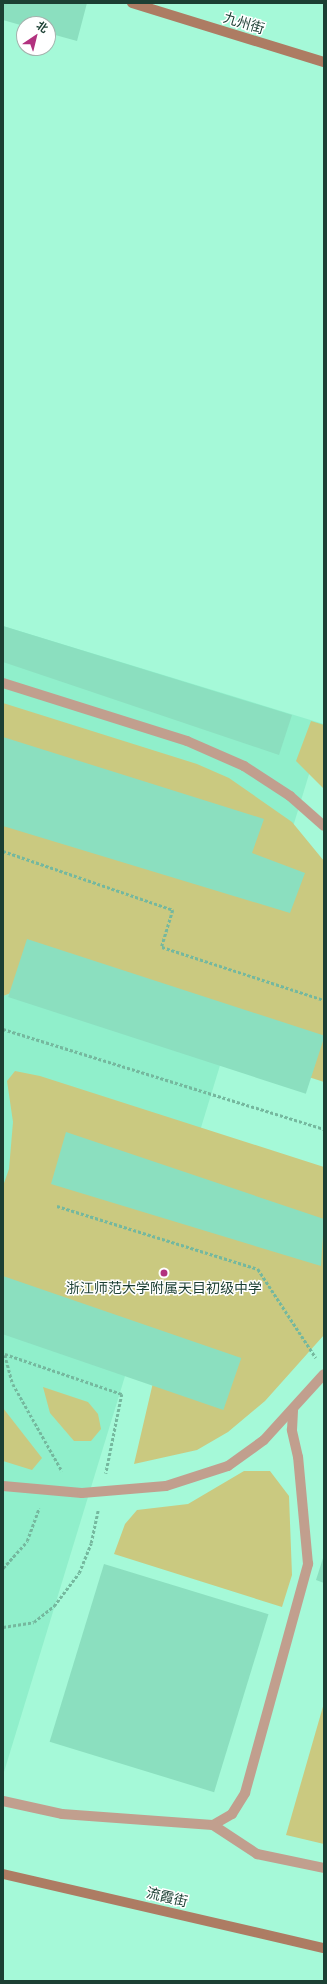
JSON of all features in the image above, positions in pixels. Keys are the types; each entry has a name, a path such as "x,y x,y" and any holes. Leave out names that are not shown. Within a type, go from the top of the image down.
{"street":[{"name":"九州街","path":"132,3 324,62"},
{"path":"3,683 187,741 244,766 290,796 324,826"},
{"path":"3,1486 66,1492 166,1486 228,1466 264,1440 293,1410 322,1369"},
{"path":"213,1825 232,1814 245,1792 308,1564 298,1457 292,1430 293,1410"},
{"path":"3,1801 62,1814 213,1825 257,1854 324,1868"},
{"name":"流霞街","path":"3,1874 324,1948"}],"path":[{"path":"3,851 174,910 162,947 324,1000"},
{"path":"3,1029 324,1129"},
{"path":"57,1206 258,1269 322,1369"},
{"path":"3,1627 34,1622 54,1606 79,1573 91,1543 122,1394 5,1354 13,1384 61,1463 66,1492"},
{"path":"3,1568 28,1541 45,1490"}],"shaded area":[{"path":"3,626 324,725 3,1775"},
{"path":"3,703 197,764 229,778 292,822 324,861 324,1082 29,986 3,996"},
{"path":"311,721 324,725 324,789 296,761"},
{"path":"15,1071 40,1076 324,1167 324,1335 265,1401 228,1432 197,1450 134,1464 162,1344 3,1282 3,1186 9,1169 13,1122 7,1081"},
{"path":"43,1387 88,1402 98,1414 101,1429 91,1441 74,1441 50,1413"},
{"path":"3,1408 42,1458 32,1470 3,1461"},
{"path":"244,1471 270,1471 289,1496 292,1575 282,1607 114,1554 125,1524 137,1510 188,1504"},
{"path":"324,1703 324,1844 286,1835"}],"building":[{"path":"3,3 87,3 77,41 56,35 56,16 16,16 16,24 3,20"},
{"path":"3,626 292,715 279,755 3,662"},
{"path":"3,737 264,819 252,853 305,873 290,913 3,826"},
{"path":"27,939 324,1036 306,1094 8,997"},
{"path":"66,1132 324,1219 321,1266 51,1184"},
{"path":"3,1276 241,1358 223,1410 3,1334"},
{"path":"324,1555 324,1583 316,1580"},
{"path":"104,1564 268,1614 214,1792 50,1742"}],"place":[{"name":"浙江师范大学附属天目初级中学","path":"164,1273"}]}
